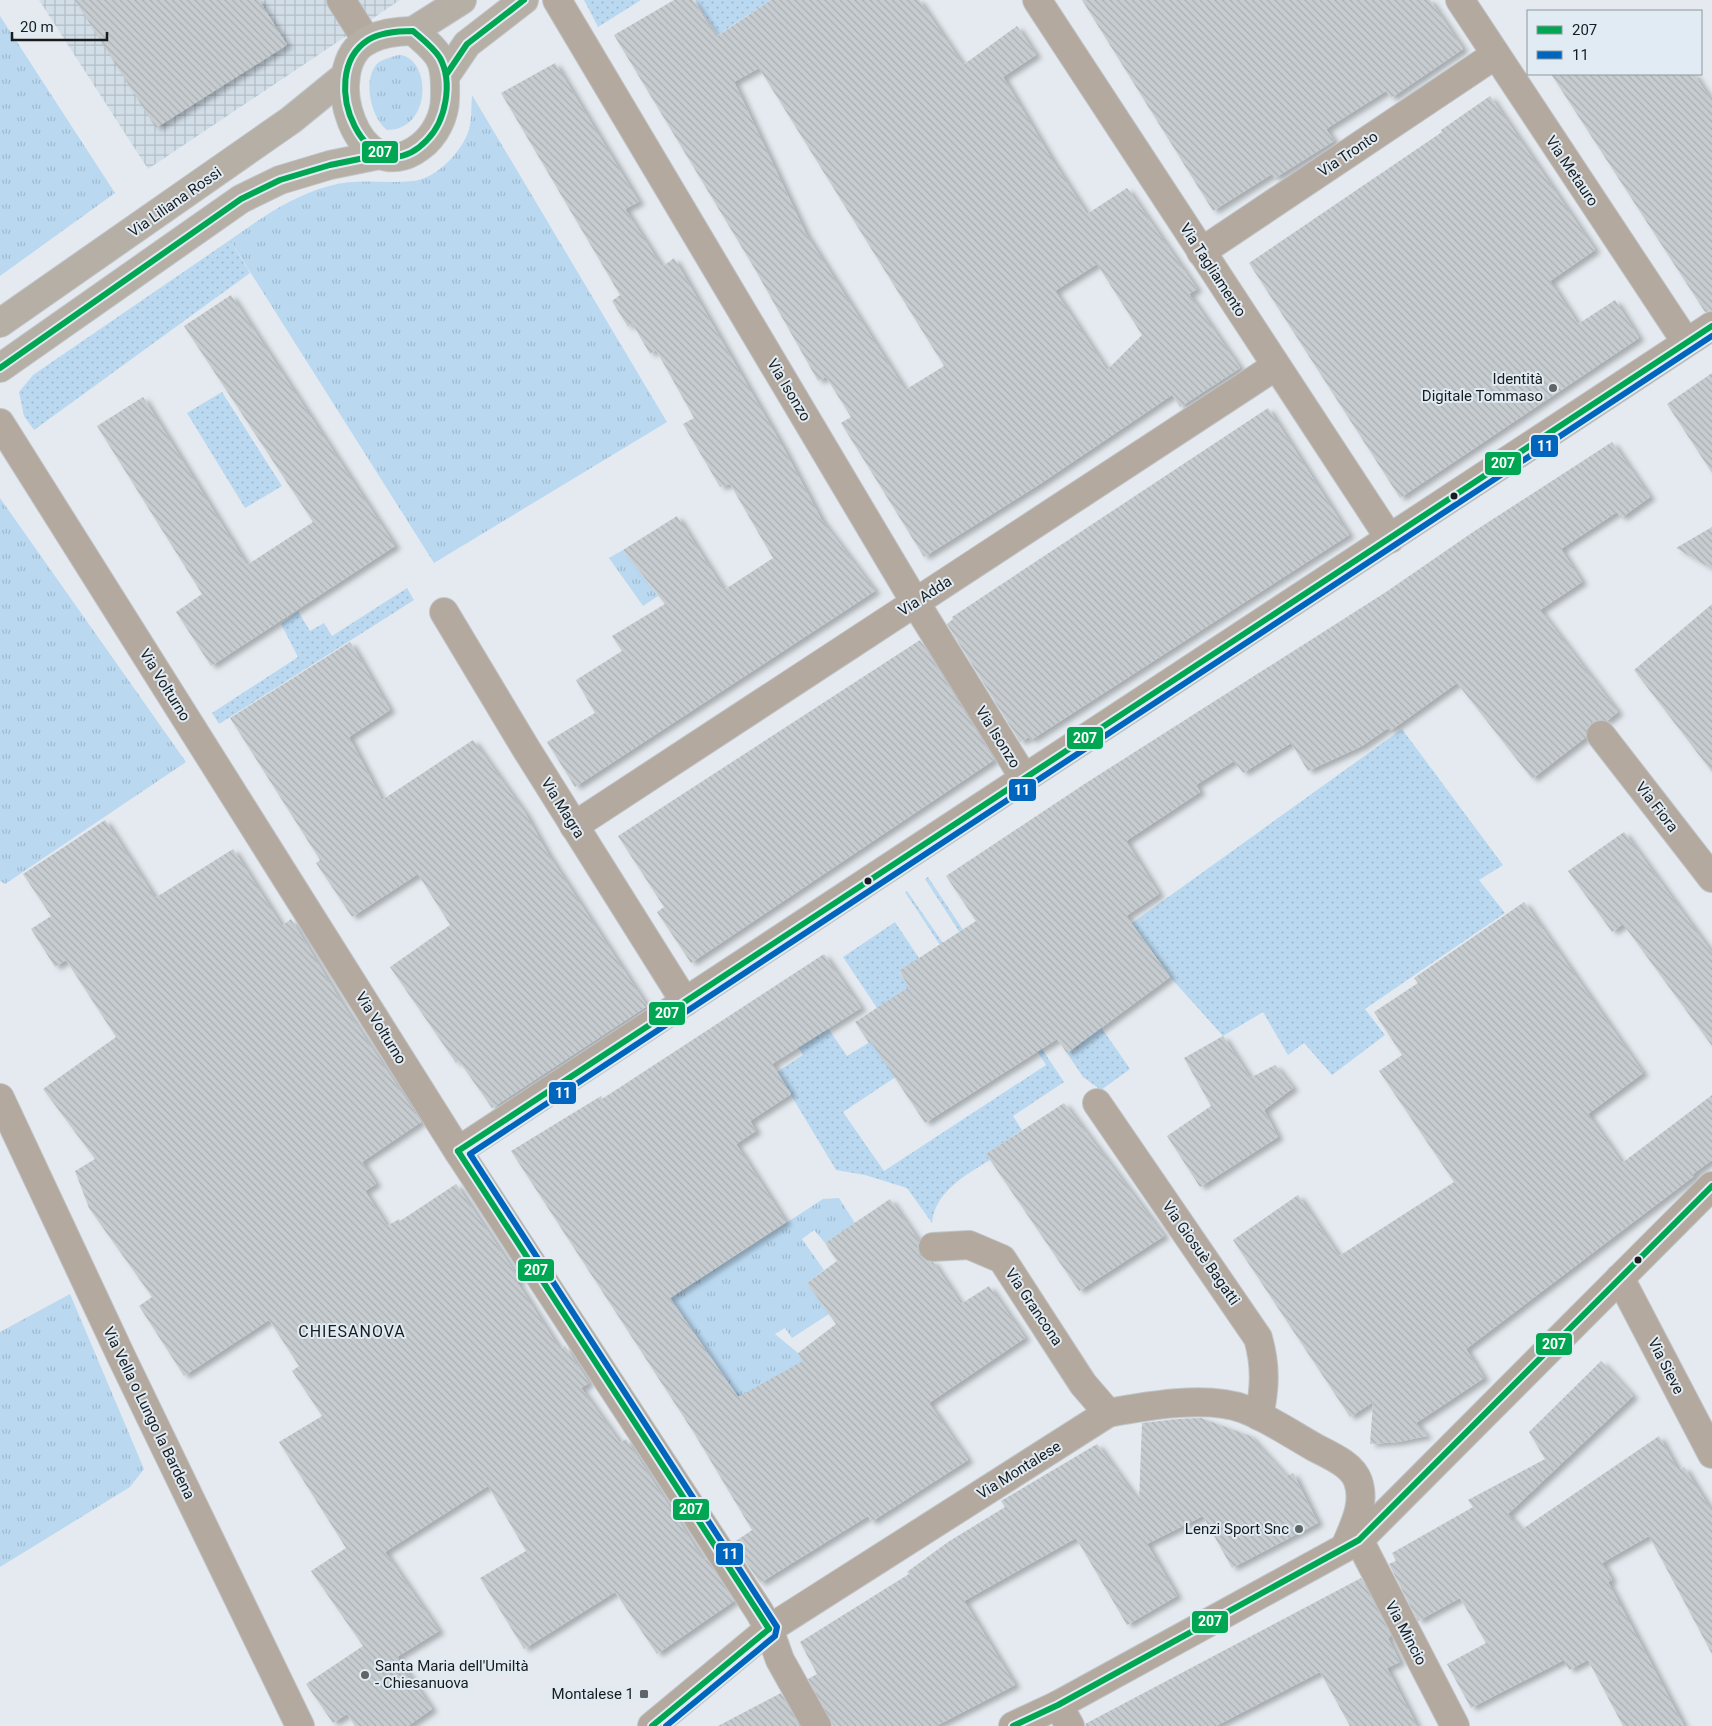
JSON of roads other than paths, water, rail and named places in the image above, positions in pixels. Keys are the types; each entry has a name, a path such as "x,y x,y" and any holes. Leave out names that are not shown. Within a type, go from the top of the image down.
{"street":[{"path":"341,0 367,41 393,32 413,31 462,0"},
{"path":"446,75 467,44 524,0"},
{"name":"Via Isonzo","path":"557,0 915,602 1024,778"},
{"name":"Via Tagliamento","path":"1037,0 1390,539"},
{"name":"Via Metauro","path":"1460,0 1686,342"},
{"path":"0,368 241,199 280,180 330,165 379,155 396,159 410,154 426,142 443,115 446,75 434,49 413,31"},
{"name":"Via Liliana Rossi","path":"0,323 283,126 345,76 355,53 367,41"},
{"name":"Via Tronto","path":"1201,252 1495,55"},
{"name":"Via Liliana Rossi","path":"345,76 348,112 354,128 363,142 379,155"},
{"path":"458,1151 1712,326"},
{"name":"Via Adda","path":"574,826 1276,366"},
{"name":"Via Volturno","path":"0,423 458,1151 769,1629 780,1660 817,1726"},
{"name":"Via Magra","path":"444,612 574,826 685,1002"},
{"name":"Via Fiora","path":"1602,735 1712,878"},
{"name":"Via Vella o Lungo la Bardena","path":"0,1098 121,1356 300,1726"},
{"name":"Via Giosuè Bagatti","path":"1097,1103 1258,1338 1264,1360 1264,1391 1258,1416"},
{"path":"1013,1726 1064,1716 1352,1543 1381,1518 1712,1186"},
{"name":"Via Grancona","path":"933,1247 969,1245 1002,1259 1083,1384 1108,1413"},
{"name":"Via Sieve","path":"1620,1278 1712,1454"},
{"name":"Via Montalese","path":"652,1726 769,1629 1108,1413 1161,1403 1227,1404 1258,1416 1333,1457 1349,1468 1358,1480 1361,1495 1360,1511 1352,1543"},
{"name":"Via Mincio","path":"1352,1543 1455,1726"}],"place":[{"name":"Identità Digitale Tommaso","path":"1553,388"},
{"name":"Lenzi Sport Snc","path":"1299,1529"},
{"name":"Santa Maria dell'Umiltà - Chiesanuova","path":"365,1675"},
{"name":"Montalese 1","path":"644,1694"}],"district":[{"name":"CHIESANOVA","path":"352,1331"}]}
